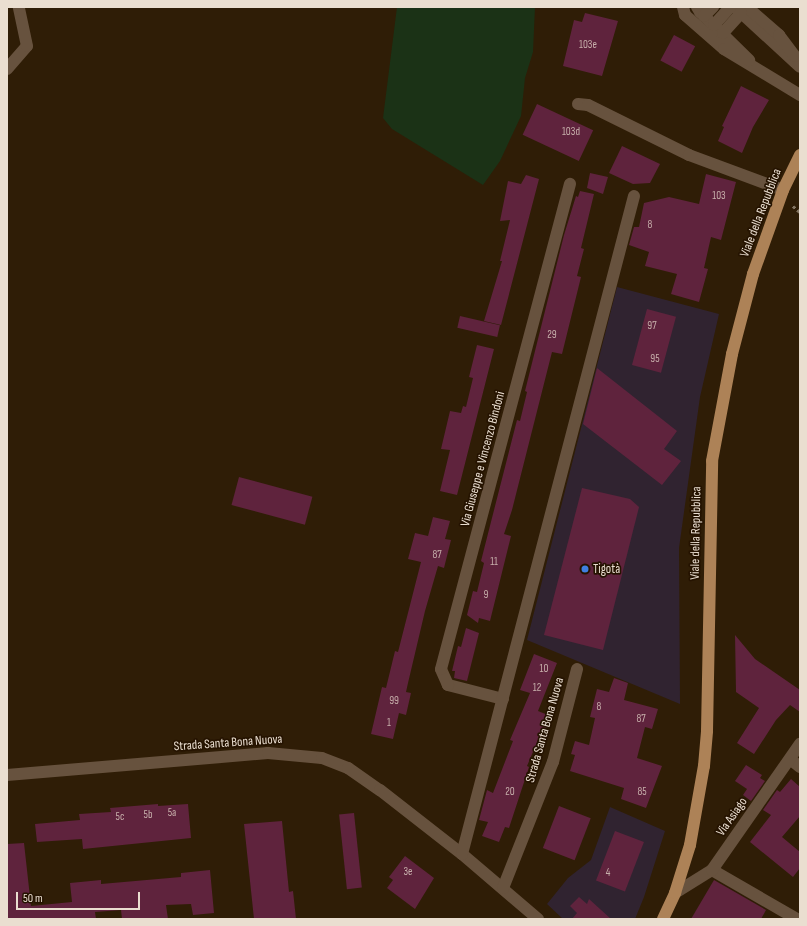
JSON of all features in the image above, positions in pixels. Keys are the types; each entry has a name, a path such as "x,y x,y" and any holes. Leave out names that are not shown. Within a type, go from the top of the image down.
{"main road":[{"name":"Viale della Repubblica","path":"663,919 675,893 690,845 699,801 707,731 712,461 732,354 753,274 782,190 800,155"}],"street":[{"path":"7,69 27,46 19,7"},
{"path":"683,7 685,15 724,49 800,95"},
{"path":"713,7 701,12 759,71"},
{"path":"718,29 730,7"},
{"path":"755,7 788,45 800,66"},
{"path":"718,29 741,9"},
{"path":"741,9 771,27"},
{"path":"741,9 800,66"},
{"path":"578,104 588,105 689,155 782,190"},
{"name":"Via Giuseppe e Vincenzo Bindoni","path":"503,699 448,685 441,669 570,184"},
{"path":"462,854 634,196"},
{"name":"Strada Santa Bona Nuova","path":"503,888 552,762 577,669"},
{"name":"Via Asiago","path":"675,893 712,870 800,744"},
{"name":"Strada Santa Bona Nuova","path":"7,775 255,753 307,755 334,762 362,777 462,854 538,919"},
{"path":"790,759 800,767"},
{"path":"712,870 797,919"}],"path":[{"path":"793,206 800,212"}],"shaded area":[{"path":"617,287 719,314 700,397 679,548 680,704 527,640"},
{"path":"610,807 665,831 644,897 635,919 563,919 547,904 568,878 591,860"}],"green space":[{"path":"397,7 535,7 533,52 525,78 521,116 500,161 483,185 392,129 383,118"}],"building":[{"path":"585,13 618,21 602,76 563,66 574,20 582,22"},
{"path":"674,35 695,46 682,72 660,61"},
{"path":"741,86 769,100 753,127 742,153 718,141 724,127 722,126"},
{"path":"537,104 593,130 579,161 523,135"},
{"path":"622,146 660,164 650,183 633,184 609,173"},
{"path":"590,173 608,177 603,194 587,188"},
{"path":"706,174 736,182 721,240 711,237 704,268 708,269 699,302 671,294 677,274 645,266 649,252 629,245 634,227 639,227 644,203 669,197 699,204"},
{"path":"526,175 539,179 501,325 484,321 502,261 500,261 510,220 500,221 508,181 521,184"},
{"path":"580,191 594,194 581,248 584,249 577,276 581,277 562,354 552,352 512,510 504,534 511,536 490,621 479,618 478,623 467,615 473,591 477,592 484,563 481,561 517,420 520,421 527,392 525,391 564,235 576,196 578,197"},
{"path":"647,309 676,317 661,373 632,365"},
{"path":"460,316 500,325 497,337 457,328"},
{"path":"477,345 494,349 457,495 440,491 450,450 441,449 450,411 461,413 463,406 466,407 473,378 469,377"},
{"path":"597,368 677,431 664,449 681,461 662,485 583,424"},
{"path":"239,477 312,497 305,525 231,505"},
{"path":"582,488 630,499 639,507 603,650 544,635"},
{"path":"433,517 450,521 445,539 451,540 444,568 438,566 425,611 406,692 411,693 406,715 399,713 393,739 371,734 382,687 386,688 395,651 398,652 421,562 408,559 415,533 428,536"},
{"path":"466,628 479,633 467,681 454,678 455,671 452,671 458,646 461,647"},
{"path":"735,635 755,659 800,690 800,712 790,705 776,720 754,754 737,743 759,708 736,692"},
{"path":"534,654 557,663 538,711 548,715 544,725 547,726 541,741 538,740 527,766 529,767 509,828 505,827 499,842 482,836 488,822 479,820 487,790 493,793 513,741 510,740 530,693 520,690"},
{"path":"614,678 628,683 624,700 658,709 652,729 645,727 637,758 662,766 646,808 621,799 624,788 570,771 575,755 571,754 575,741 589,745 595,718 590,717 597,689 609,692"},
{"path":"746,765 762,775 760,778 765,781 751,801 743,795 747,789 735,781"},
{"path":"791,779 800,787 800,816 782,837 800,852 800,868 793,877 750,842 771,815 763,810 777,790 780,792"},
{"path":"158,804 158,806 188,804 191,838 83,849 82,839 37,842 35,824 80,820 79,814 111,812 110,808"},
{"path":"559,806 591,818 575,860 543,848"},
{"path":"354,813 362,888 347,889 339,815"},
{"path":"282,821 289,892 293,891 296,919 254,919 244,824"},
{"path":"615,831 644,842 625,892 596,880"},
{"path":"24,843 31,906 72,902 70,883 101,880 101,884 181,877 181,873 210,870 214,913 193,915 191,904 166,905 168,919 122,919 121,910 95,912 96,919 7,919 7,844"},
{"path":"405,856 434,878 415,909 387,888 393,880 389,877"},
{"path":"714,880 766,910 761,919 691,919"},
{"path":"579,897 587,904 589,899 611,919 572,919 577,913 570,906"}],"place":[{"name":"Tigotà","path":"585,569"}]}
